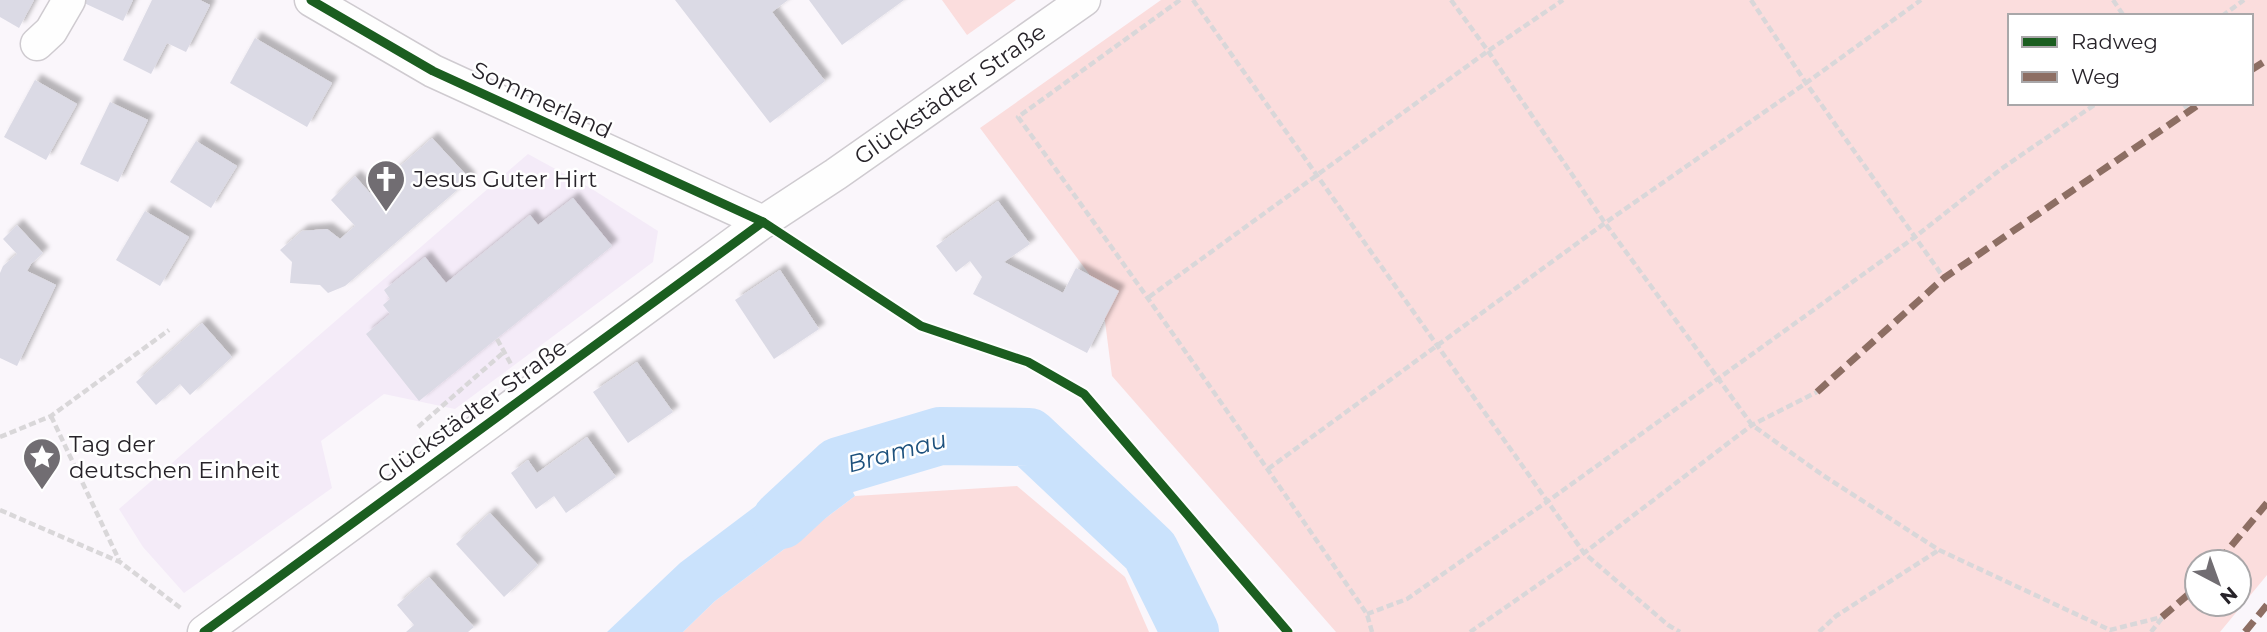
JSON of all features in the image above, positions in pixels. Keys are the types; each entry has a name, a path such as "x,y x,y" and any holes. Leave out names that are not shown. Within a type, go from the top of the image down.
{"street":[{"path":"37,44 51,31 69,0"},
{"name":"Sommerland","path":"311,0 433,71 763,222"},
{"name":"Glückstädter Straße","path":"206,630 763,222 1084,0"}],"path":[{"path":"1180,0 1018,117 1268,469 1367,614 1372,632"},
{"path":"1193,0 1584,553 1668,625 1680,632"},
{"path":"1451,0 1605,223 1752,425 1824,476 1939,550 2110,630 2162,617 2151,632"},
{"path":"1149,298 1488,51 1563,0"},
{"path":"1751,0 1806,83 1944,278"},
{"path":"1268,469 1605,223 1921,0"},
{"path":"2225,14 2244,0"},
{"path":"1367,614 1407,599 1548,501 1915,237 2001,169 2094,105"},
{"path":"2184,105 2189,111"},
{"path":"0,437 51,415 169,330"},
{"path":"418,427 504,352"},
{"path":"1470,632 1584,553 1752,425 1817,392"},
{"path":"51,415 120,562"},
{"path":"0,510 120,562 206,630"},
{"path":"1819,632 1836,616 1939,550"}],"shaded area":[{"path":"942,0 1016,0 967,35"},
{"path":"1161,0 2267,0 2267,575 2253,592 2253,548 2183,548 2183,618 2232,618 2220,632 1336,632 1112,376 1101,290 980,128"},
{"path":"528,154 592,189 658,231 653,262 455,409 384,394 321,441 332,488 184,593 143,547 119,509"},
{"path":"1017,486 1125,577 1149,632 683,632 715,601 855,496"}],"water":[{"path":"830,450 855,496 715,601 683,632 607,632 680,563"}],"building":[{"path":"0,0 34,0 19,28 0,17"},
{"path":"86,0 133,0 123,21 84,3"},
{"path":"152,0 200,0 210,5 186,52 167,43 151,74 123,60"},
{"path":"675,0 788,0 772,12 825,81 770,123"},
{"path":"809,0 904,0 842,45"},
{"path":"255,38 332,83 307,127 230,83"},
{"path":"35,80 77,104 46,160 4,137"},
{"path":"110,102 148,120 118,182 80,164"},
{"name":"Jesus Guter Hirt","path":"432,138 470,179 345,286 328,293 320,285 290,283 292,262 280,250 302,231 327,229 340,239 355,226 331,200 355,176 370,193"},
{"path":"196,141 237,166 211,208 170,182"},
{"path":"573,198 612,246 419,401 366,334 390,314 383,305 390,299 384,290 425,257 446,283 530,215 538,225"},
{"path":"998,201 1030,244 1004,262 1063,293 1076,268 1119,291 1087,353 973,294 982,277 970,261 956,272 936,246"},
{"path":"145,211 189,237 160,286 116,260"},
{"path":"17,225 43,253 27,271 56,285 17,366 0,358 0,273 3,266 17,254 3,239"},
{"path":"780,270 819,329 774,359 735,300"},
{"path":"202,323 232,357 190,395 180,384 156,405 136,382"},
{"path":"637,362 673,412 628,443 593,392"},
{"path":"587,437 616,477 566,513 554,496 536,509 511,473 528,460 537,473"},
{"path":"490,513 538,565 504,597 456,544"},
{"path":"429,577 474,627 468,632 406,632 414,625 397,605"}],"waterway":[{"name":"Bramau","path":"781,520 839,466 940,436 1029,437 1150,551 1190,632"}],"marked path":[{"path":"2253,69 2267,60"},
{"path":"1817,392 1944,278 2198,105"},
{"path":"2230,548 2267,503"},
{"path":"2162,617 2183,599"},
{"path":"2245,632 2267,605"}],"cycle path":[{"path":"311,0 433,71 763,222 921,326 1028,362 1084,394 1288,632"},
{"path":"204,632 763,222"}],"place":[{"name":"Jesus Guter Hirt","path":"386,213"},
{"name":"Tag der deutschen Einheit","path":"42,491"}]}
